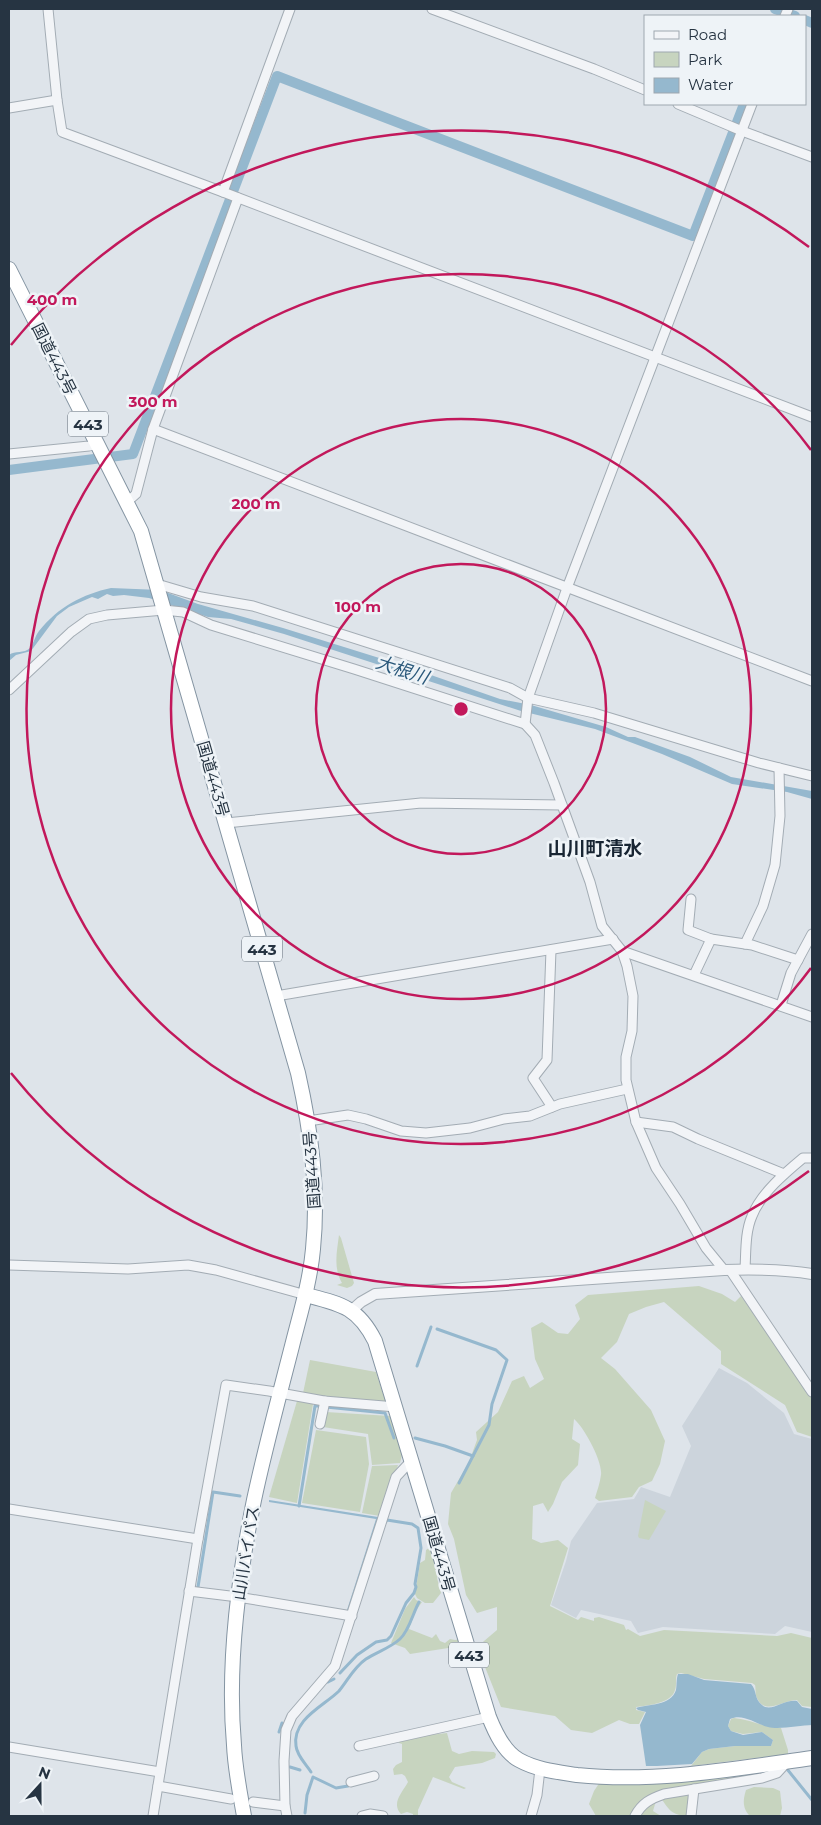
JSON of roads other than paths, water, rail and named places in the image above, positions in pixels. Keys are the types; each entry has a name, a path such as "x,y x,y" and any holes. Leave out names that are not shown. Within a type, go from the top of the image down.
{"highway":[{"name":"国道443号","path":"9,269 141,531 226,823 298,1073 308,1121 314,1161 314,1217 313,1250 306,1295"},
{"path":"306,1295 352,1310"},
{"name":"山川バイパス","path":"244,1816 234,1745 232,1668 238,1597 254,1500 306,1295"},
{"name":"国道443号","path":"352,1310 364,1323 375,1341 489,1717 503,1745 517,1760 540,1769 605,1778 641,1778 680,1776 812,1758"}],"street":[{"path":"48,9 62,132 225,192 812,417"},
{"path":"225,192 290,9"},
{"path":"432,9 594,68 644,90"},
{"path":"9,108 57,100"},
{"path":"680,105 742,131 812,157"},
{"path":"525,724 528,699 567,588 752,105"},
{"path":"127,502 136,494 153,429 237,197"},
{"path":"153,429 812,682"},
{"path":"9,454 98,444"},
{"path":"156,584 201,597 253,606 510,688 528,699 594,713 657,734 812,776"},
{"path":"9,690 71,632 89,619 106,615 164,610 183,612 211,625 525,724 535,735 562,805 590,882 602,926 622,951 633,996 632,1032 626,1057 627,1090 636,1122 656,1168 706,1248 727,1270 812,1392"},
{"path":"744,944 763,906 775,865 780,816 779,768"},
{"path":"226,823 421,803 562,805"},
{"path":"691,899 688,930 712,939 744,944 798,960"},
{"path":"780,1005 791,973 812,934"},
{"path":"282,995 612,939"},
{"path":"694,975 712,939"},
{"path":"551,950 547,1060 533,1078 552,1107"},
{"path":"622,951 812,1017"},
{"path":"308,1121 348,1115 401,1131 426,1133 470,1128 504,1119 530,1116 552,1107 627,1090"},
{"path":"636,1122 673,1127 784,1174"},
{"path":"745,1270 747,1240 752,1216 763,1198 784,1174 803,1158 812,1158"},
{"path":"9,1266 128,1269 188,1265 216,1270 306,1295"},
{"path":"352,1310 375,1294 727,1270 789,1270 812,1274"},
{"path":"153,1816 189,1591 226,1385 325,1401 396,1407"},
{"path":"320,1424 325,1401"},
{"path":"288,1816 285,1806 284,1761 286,1730 292,1716 335,1666 396,1477 412,1460"},
{"path":"9,1509 198,1539"},
{"path":"189,1591 352,1616"},
{"path":"359,1746 489,1717"},
{"path":"9,1747 160,1772"},
{"path":"635,1816 644,1803 650,1799 694,1789 762,1778 777,1773 788,1761"},
{"path":"530,1816 537,1795 540,1769"},
{"path":"351,1782 374,1776"},
{"path":"158,1786 231,1799"},
{"path":"691,1816 694,1789"},
{"path":"253,1802 285,1806"},
{"path":"362,1816 370,1814 383,1816"}],"water":[{"name":"大根川","path":"111,588 160,590 198,604 405,666 500,699 531,705 606,727 628,737 635,737 690,757 731,777 812,791 812,799 787,792 732,784 662,754 595,729 521,711 284,634 231,619 208,617 149,598 107,594 98,599 92,597 69,607 57,616 31,651 16,655 9,661 9,655 30,648 39,631 63,608 81,598"},
{"path":"269,1500 378,1517 349,1610 347,1610 376,1519 269,1502"},
{"path":"678,1674 688,1674 704,1680 751,1684 758,1700 766,1707 774,1707 787,1702 797,1701 802,1707 812,1709 812,1725 773,1728 745,1718 735,1717 730,1719 728,1726 731,1731 743,1735 762,1732 773,1740 771,1746 735,1746 709,1749 702,1752 692,1764 646,1766 640,1725 646,1712 636,1708 659,1704 669,1699 676,1690"}],"waterway":[{"path":"775,9 792,15"},
{"path":"806,20 812,23"},
{"path":"9,470 133,454 277,76 693,236 744,105"},
{"path":"417,1366 431,1327"},
{"path":"437,1329 496,1350 507,1360 492,1404 489,1425 459,1483"},
{"path":"299,1506 315,1406 320,1406"},
{"path":"326,1407 385,1413 394,1438"},
{"path":"415,1438 473,1456"},
{"path":"198,1587 213,1492 240,1496"},
{"path":"340,1673 357,1655 376,1642 387,1640 391,1636 406,1603 416,1587 421,1548 418,1528 412,1524 387,1520 385,1523"},
{"path":"311,1772 297,1750 296,1736 299,1728 310,1714 339,1691 362,1662 392,1645 403,1636 419,1602"},
{"path":"328,1682 334,1679"},
{"path":"279,1732 282,1723"},
{"path":"290,1767 300,1770"},
{"path":"787,1769 812,1800"},
{"path":"305,1813 307,1795 313,1777 336,1788 348,1786"}],"district":[{"name":"山川町清水","path":"595,848"}]}
